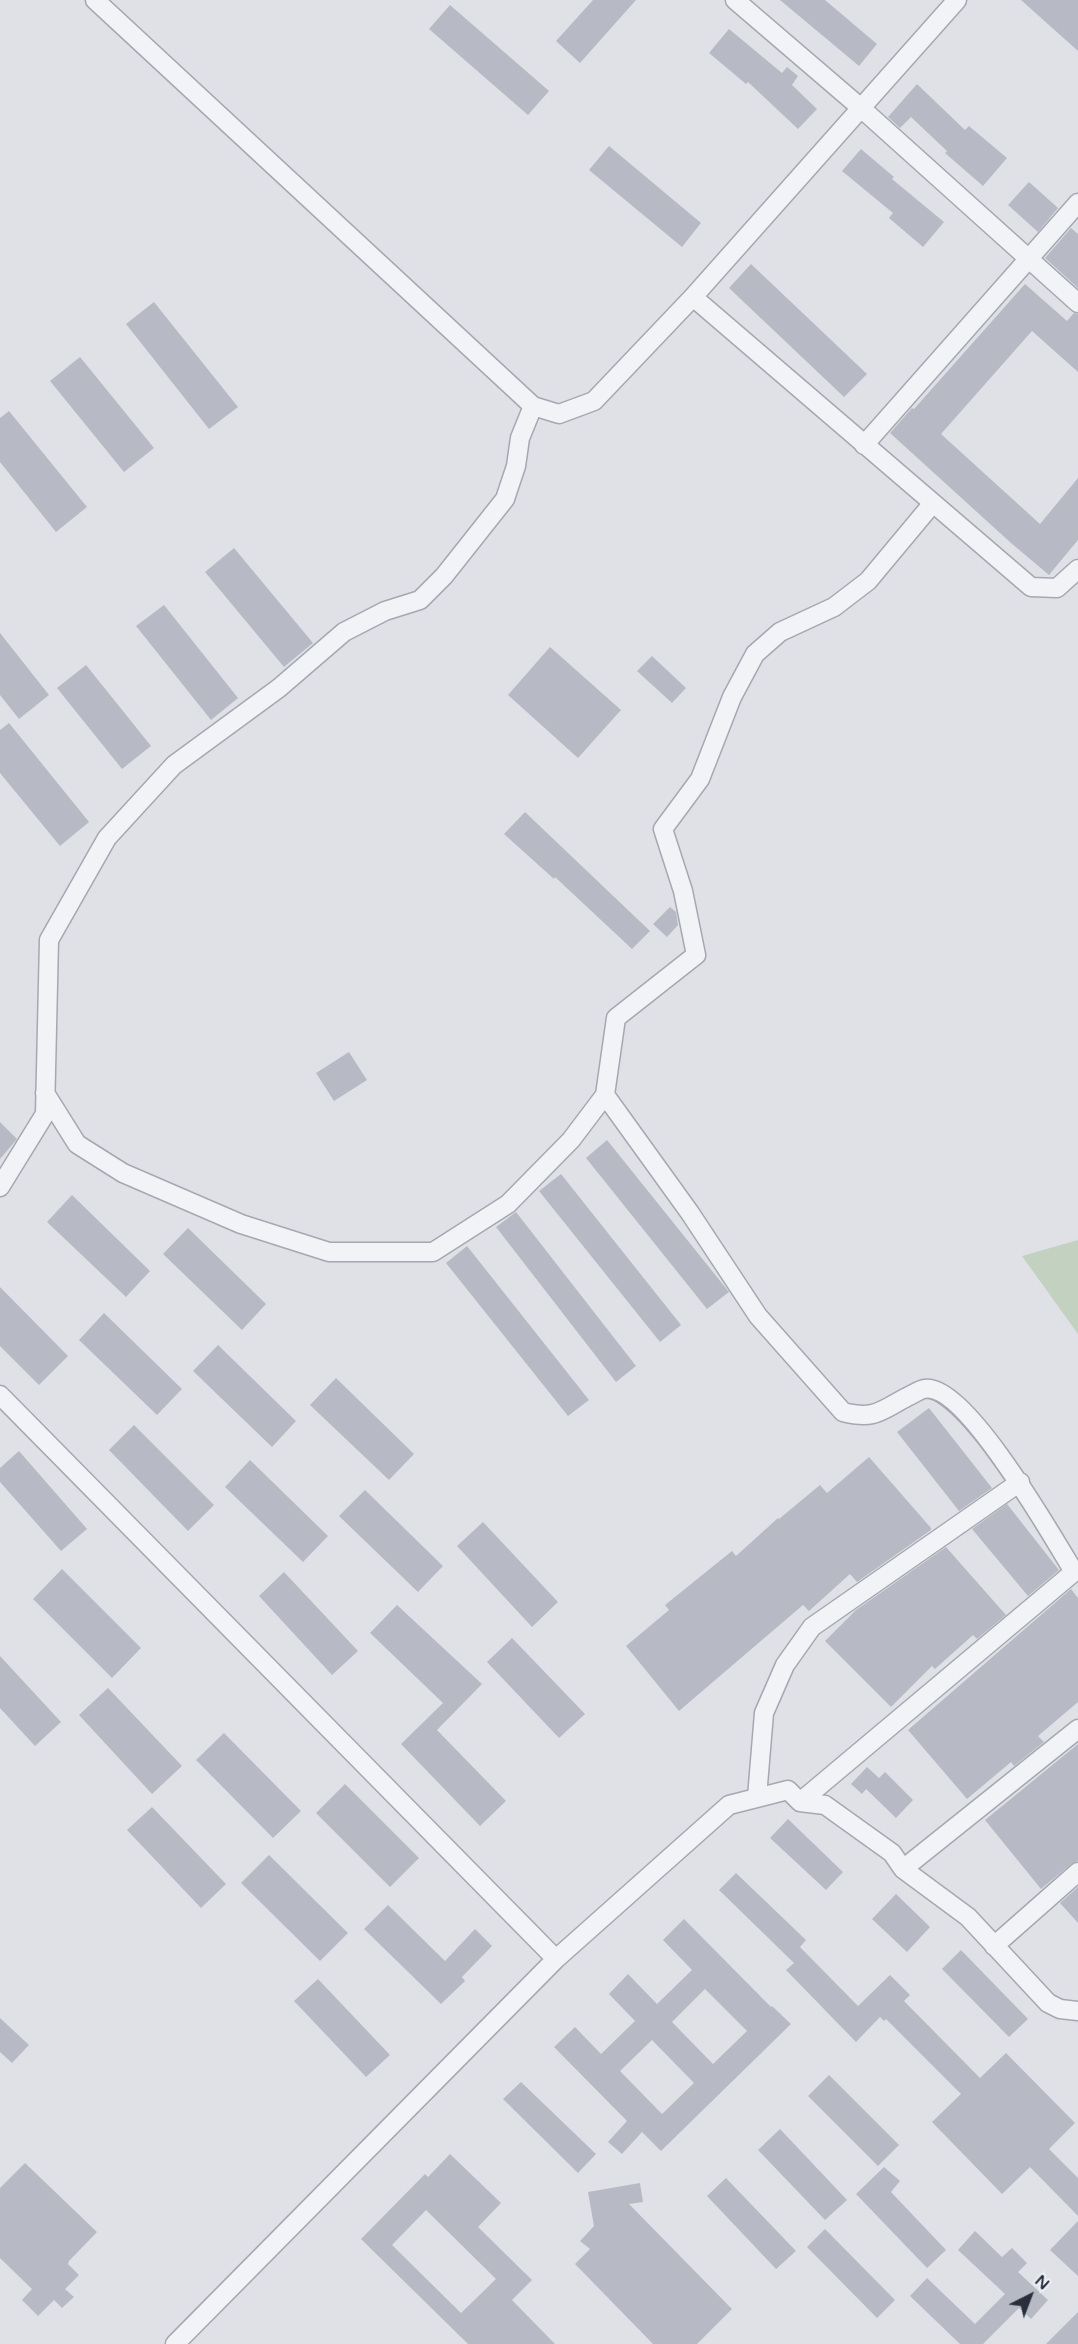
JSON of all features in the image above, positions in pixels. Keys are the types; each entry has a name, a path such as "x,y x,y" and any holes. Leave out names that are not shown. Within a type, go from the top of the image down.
{"street":[{"path":"95,0 533,406 559,414 594,400 693,297 957,0"},
{"path":"735,0 861,108 1078,303"},
{"path":"864,445 1078,203"},
{"path":"693,297 1032,587 1057,588 1078,569"},
{"path":"0,1188 45,1114 49,940 107,838 174,765 279,688 344,632 385,611 420,600 444,576 505,499 516,466 520,438 533,406"},
{"path":"45,1093 77,1144 123,1173 241,1224 328,1252 433,1252 508,1204 571,1140 605,1095 616,1018 696,955 683,891 663,829 700,779 732,697 755,654 780,632 834,607 868,581 933,503"},
{"path":"605,1095 690,1213 758,1316 843,1412 863,1417 877,1413 924,1388 942,1392 957,1403 1020,1482 1076,1572 800,1802"},
{"path":"0,1395 556,1959"},
{"path":"757,1797 764,1713 785,1665 812,1626 1020,1482"},
{"path":"903,1869 1078,1729"},
{"path":"175,2344 556,1959 729,1805 788,1790 800,1802 825,1805 892,1853 903,1869 968,1917 1048,2003 1060,2009 1078,2011"},
{"path":"994,1946 1078,1872"}],"green space":[{"path":"1078,1240 1078,1334 1022,1256"}],"building":[{"path":"593,0 636,0 580,63 556,41"},
{"path":"780,0 825,0 877,44 859,66"},
{"path":"1021,0 1078,0 1078,51"},
{"path":"450,5 549,91 528,115 429,29"},
{"path":"729,29 782,73 787,67 798,76 792,85 817,109 798,129 748,82 746,84 709,53"},
{"path":"917,84 965,130 969,126 1007,158 983,186 945,153 947,151 911,117 900,128 888,117"},
{"path":"609,146 701,223 682,247 589,170"},
{"path":"861,149 894,177 892,179 944,222 923,247 889,218 893,213 842,171"},
{"path":"1029,182 1058,208 1038,232 1008,205"},
{"path":"1071,228 1078,234 1078,288 1045,258"},
{"path":"751,264 867,374 844,397 729,288"},
{"path":"1025,284 1067,321 1074,313 1078,314 1078,372 1032,331 941,434 1040,524 1078,478 1078,540 1049,575 890,433"},
{"path":"154,302 238,407 209,429 126,324"},
{"path":"80,357 154,448 124,472 50,381"},
{"path":"9,411 87,507 56,532 0,462 0,418"},
{"path":"234,548 313,643 284,667 205,572"},
{"path":"164,605 238,698 211,720 136,626"},
{"path":"0,633 49,695 19,719 0,695"},
{"path":"550,647 621,710 578,758 508,695"},
{"path":"652,656 686,688 672,703 637,671"},
{"path":"86,665 151,746 122,769 57,688"},
{"path":"9,723 89,822 60,846 0,773 0,730"},
{"path":"525,812 650,931 632,949 555,877 554,879 504,834"},
{"path":"670,907 676,912 678,925 667,937 653,924"},
{"path":"349,1052 367,1080 334,1101 316,1073"},
{"path":"0,1122 17,1139 0,1159"},
{"path":"607,1140 729,1292 707,1309 586,1158"},
{"path":"561,1174 681,1325 660,1342 539,1191"},
{"path":"72,1195 150,1271 126,1297 47,1222"},
{"path":"516,1212 636,1366 616,1382 496,1227"},
{"path":"188,1228 266,1304 242,1330 163,1254"},
{"path":"467,1246 589,1400 568,1416 446,1263"},
{"path":"0,1287 68,1356 39,1385 0,1346"},
{"path":"104,1313 182,1389 157,1415 79,1340"},
{"path":"218,1345 296,1421 272,1447 193,1371"},
{"path":"336,1378 414,1454 389,1480 310,1405"},
{"path":"929,1408 992,1488 959,1511 897,1432"},
{"path":"134,1425 214,1505 188,1531 109,1450"},
{"path":"19,1451 87,1529 61,1551 0,1482 0,1468"},
{"path":"869,1457 931,1530 857,1582 850,1574 809,1611 803,1605 679,1711 626,1646 669,1610 665,1605 732,1551 736,1556 778,1518 820,1485 827,1493"},
{"path":"250,1460 328,1536 303,1562 225,1487"},
{"path":"365,1490 443,1566 418,1592 339,1516"},
{"path":"1007,1504 1059,1570 1028,1596 972,1529"},
{"path":"483,1522 558,1602 532,1627 457,1546"},
{"path":"946,1547 1006,1615 977,1639 973,1635 935,1669 932,1666 891,1707 825,1641 856,1610"},
{"path":"62,1569 141,1648 112,1678 33,1599"},
{"path":"284,1572 358,1651 332,1675 259,1596"},
{"path":"1071,1589 1078,1598 1078,1702 1038,1736 1044,1742 1014,1766 1011,1762 967,1799 908,1730"},
{"path":"397,1605 482,1684 437,1730 506,1801 480,1826 401,1744 443,1703 370,1633"},
{"path":"512,1638 585,1714 559,1738 487,1662"},
{"path":"0,1656 61,1722 35,1746 0,1708"},
{"path":"108,1688 182,1766 152,1794 79,1715"},
{"path":"224,1733 301,1811 273,1838 196,1760"},
{"path":"1078,1744 1078,1861 1071,1864 1041,1889 985,1820"},
{"path":"867,1767 879,1778 885,1772 913,1800 896,1818 866,1789 862,1794 851,1784"},
{"path":"345,1784 419,1858 390,1887 316,1813"},
{"path":"152,1807 226,1884 201,1908 127,1830"},
{"path":"788,1819 843,1872 826,1890 770,1838"},
{"path":"269,1855 348,1933 320,1961 241,1883"},
{"path":"736,1873 806,1940 800,1947 858,2006 890,1975 910,1995 904,2001 980,2078 1006,2053 1075,2123 1049,2149 1078,2178 1078,2216 1030,2167 1002,2194 932,2122 961,2094 886,2019 884,2021 880,2017 856,2042 786,1970 794,1963 719,1890"},
{"path":"1078,1887 1078,1923 1060,1903"},
{"path":"896,1894 930,1927 907,1952 872,1919"},
{"path":"388,1905 445,1961 475,1929 492,1946 462,1977 465,1981 441,2004 364,1929"},
{"path":"684,1919 771,2007 791,2024 661,2151 642,2132 622,2154 608,2142 627,2121 554,2047 575,2027 601,2054 635,2021 609,1994 628,1974 657,2004 692,1970 663,1940","holes":["705,1989 747,2031 713,2064 672,2022","652,2040 694,2083 662,2114 620,2071"]},
{"path":"961,1950 1028,2019 1009,2037 942,1969"},
{"path":"318,1979 390,2055 366,2077 294,2001"},
{"path":"0,2018 29,2045 12,2063 0,2052"},
{"path":"829,2075 899,2145 878,2166 808,2096"},
{"path":"521,2082 596,2154 578,2173 503,2099"},
{"path":"780,2129 847,2200 825,2220 758,2150"},
{"path":"450,2154 501,2203 478,2227 532,2280 512,2300 555,2344 468,2344 361,2239 425,2174 428,2177","holes":["426,2210 496,2279 461,2313 392,2245"]},
{"path":"25,2163 97,2232 69,2261 68,2264 79,2275 65,2289 74,2297 62,2308 54,2300 38,2316 22,2300 32,2289 0,2258 0,2188"},
{"path":"884,2167 900,2181 891,2192 946,2250 927,2268 856,2194"},
{"path":"726,2178 796,2251 776,2269 707,2196"},
{"path":"640,2183 643,2202 629,2204 732,2309 697,2344 653,2344 575,2264 590,2249 580,2241 594,2226 588,2192"},
{"path":"1078,2221 1078,2276 1050,2250"},
{"path":"825,2229 895,2300 877,2318 807,2247"},
{"path":"975,2231 1002,2257 1012,2248 1027,2263 1018,2272 1048,2300 1031,2319 1019,2308 983,2344 960,2344 910,2296 927,2278 975,2324 1005,2294 958,2250"},
{"path":"1078,2312 1078,2344 1046,2344"}]}
